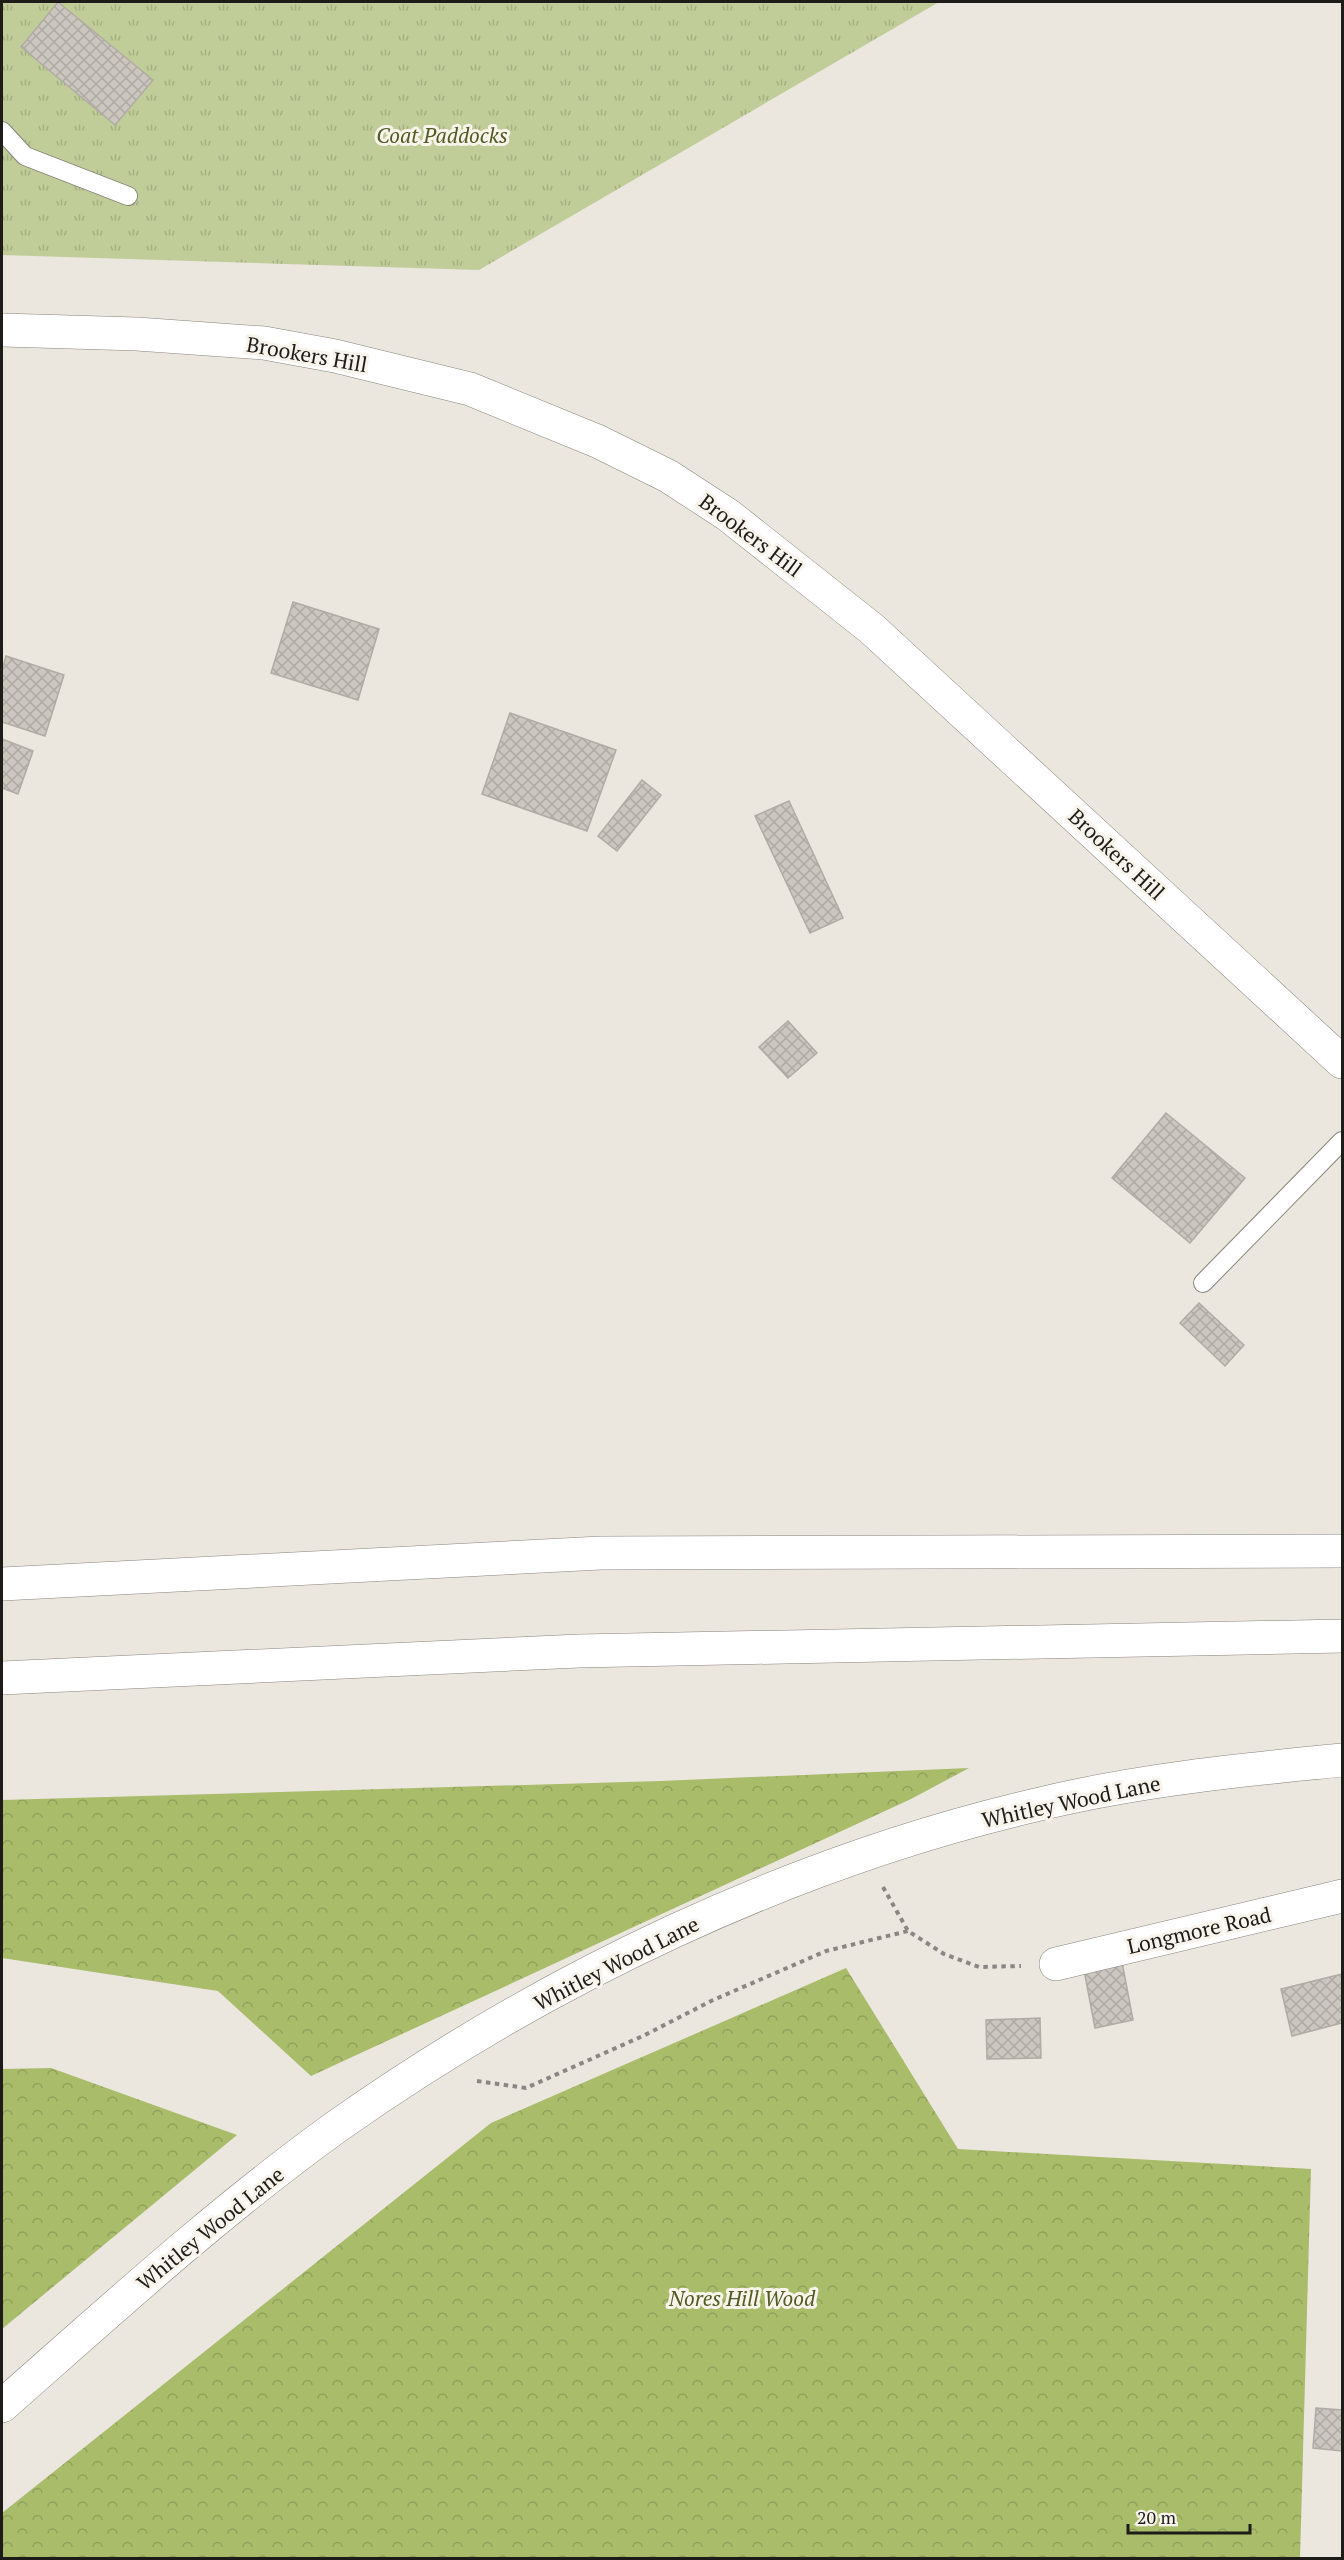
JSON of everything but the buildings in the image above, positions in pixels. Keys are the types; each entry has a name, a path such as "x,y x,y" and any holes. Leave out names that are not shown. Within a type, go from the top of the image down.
{"main road":[{"name":"Brookers Hill","path":"2,330 137,334 264,344 335,356 470,389 597,441 668,476 728,515 872,629 1342,1062"},
{"path":"2,1584 601,1553 1342,1551"},
{"path":"2,1678 579,1651 1342,1636"},
{"name":"Whitley Wood Lane","path":"2,2406 187,2243 335,2128 421,2070 554,1992 651,1941 772,1890 864,1855 907,1839 971,1821 1107,1790 1342,1760"},
{"name":"Longmore Road","path":"1056,1964 1342,1896"}],"lane":[{"path":"2,131 25,156 128,196"},
{"path":"1203,1283 1342,1141"}],"path":[{"path":"864,1855 908,1930 944,1954 979,1967 1056,1964"},
{"path":"468,2080 526,2088 826,1950 908,1930"}],"green space":[{"name":"Coat Paddocks","path":"2,2 939,2 479,270 2,255"},
{"path":"969,1768 911,1799 311,2076 218,1991 2,1958 2,1800 660,1781"},
{"name":"Nores Hill Wood","path":"846,1968 958,2149 1311,2169 1300,2558 2,2558 2,2513 491,2123"},
{"path":"51,2068 237,2135 2,2329 2,2069"}]}
